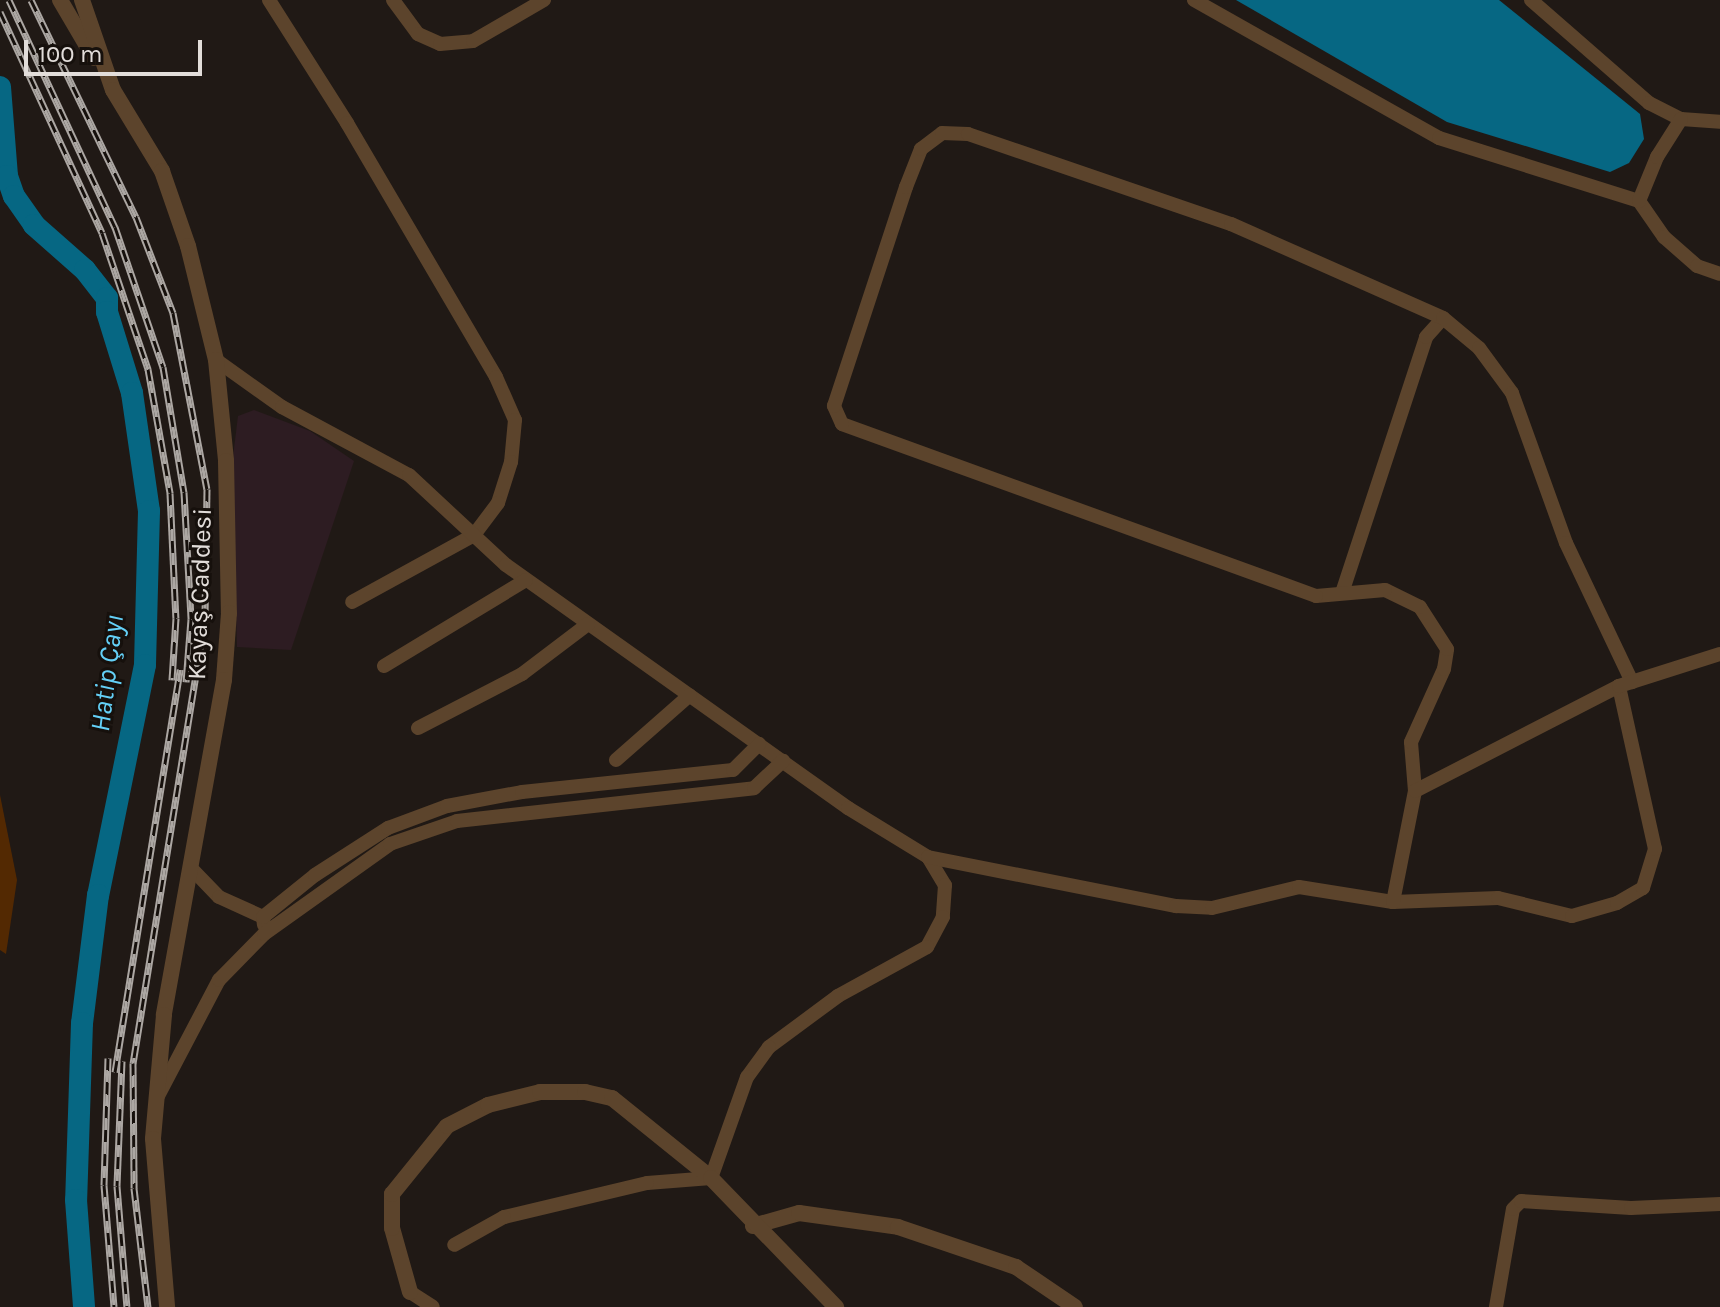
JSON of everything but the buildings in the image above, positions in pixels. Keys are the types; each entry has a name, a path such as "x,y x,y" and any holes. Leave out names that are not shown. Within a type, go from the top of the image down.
{"street":[{"path":"60,0 113,90"},
{"name":"Kayaş Caddesi","path":"82,0 113,90 162,171 188,246 216,360 226,461 229,613 224,680 164,1015 157,1098 155,1185 167,1307"},
{"path":"269,0 496,377 515,420 498,503 474,535 352,602"},
{"path":"393,0 418,34 440,44 473,41 544,0"},
{"path":"1194,0 1439,138 1639,201 1664,237 1697,266 1720,274"},
{"path":"1531,0 1649,103 1681,119 1720,122"},
{"path":"1639,201 1657,157 1681,119"},
{"path":"216,360 282,407 409,475 526,580 783,761 928,857 1176,906 1212,908 1299,887 1393,902 1498,898 1572,916 1617,903 1643,888 1655,849 1625,684 1566,543 1512,393 1479,348 1443,318 1231,224 968,134 942,133 921,149 834,406 842,424 1316,596 1385,590 1420,607 1447,649 1444,669 1411,742 1415,791 1393,902"},
{"path":"1342,593 1426,337 1443,318"},
{"path":"384,666 526,580"},
{"path":"418,728 522,674 588,624"},
{"path":"1415,791 1625,684 1720,654"},
{"path":"616,760 690,695"},
{"path":"263,917 315,875 388,828 447,806 522,792 733,770 759,744"},
{"path":"157,1098 219,980 264,934 390,844 457,821 754,788 783,761"},
{"path":"711,1178 747,1077 769,1047 838,996 927,947 943,917 945,885 928,857"},
{"path":"191,868 219,897 263,917"},
{"path":"263,917 264,934"},
{"path":"433,1307 410,1292 392,1228 392,1194 447,1126 488,1105 540,1092 612,1098 711,1178 753,1226 836,1307"},
{"path":"454,1245 504,1217 647,1183 711,1178"},
{"path":"1496,1307 1513,1209 1521,1201 1534,1197 1631,1208 1720,1204"},
{"path":"753,1226 799,1213 898,1227 1016,1267 1075,1307"}],"shaded area":[{"path":"254,410 310,431 354,461 291,650 237,647 232,465 238,416"},
{"path":"0,795 17,880 6,954 0,950"}],"water":[{"path":"1236,0 1499,0 1640,114 1644,139 1629,163 1610,172 1447,122"}],"waterway":[{"name":"Hatip Çayı","path":"0,87 7,176 14,196 34,225 85,270 107,298 107,312 132,393 149,511 145,665 98,895 82,1023 76,1200 84,1307"}],"railway":[{"path":"9,0 115,227 163,367 184,492 191,619 186,682"},
{"path":"31,0 136,217 173,313 207,489 205,619 133,1063 134,1188 148,1307"},
{"path":"0,12 102,233 148,369 170,493 176,618 172,680"},
{"path":"115,1072 180,669"},
{"path":"108,1058 104,1185 114,1307"},
{"path":"122,1061 117,1186 127,1307"}]}
